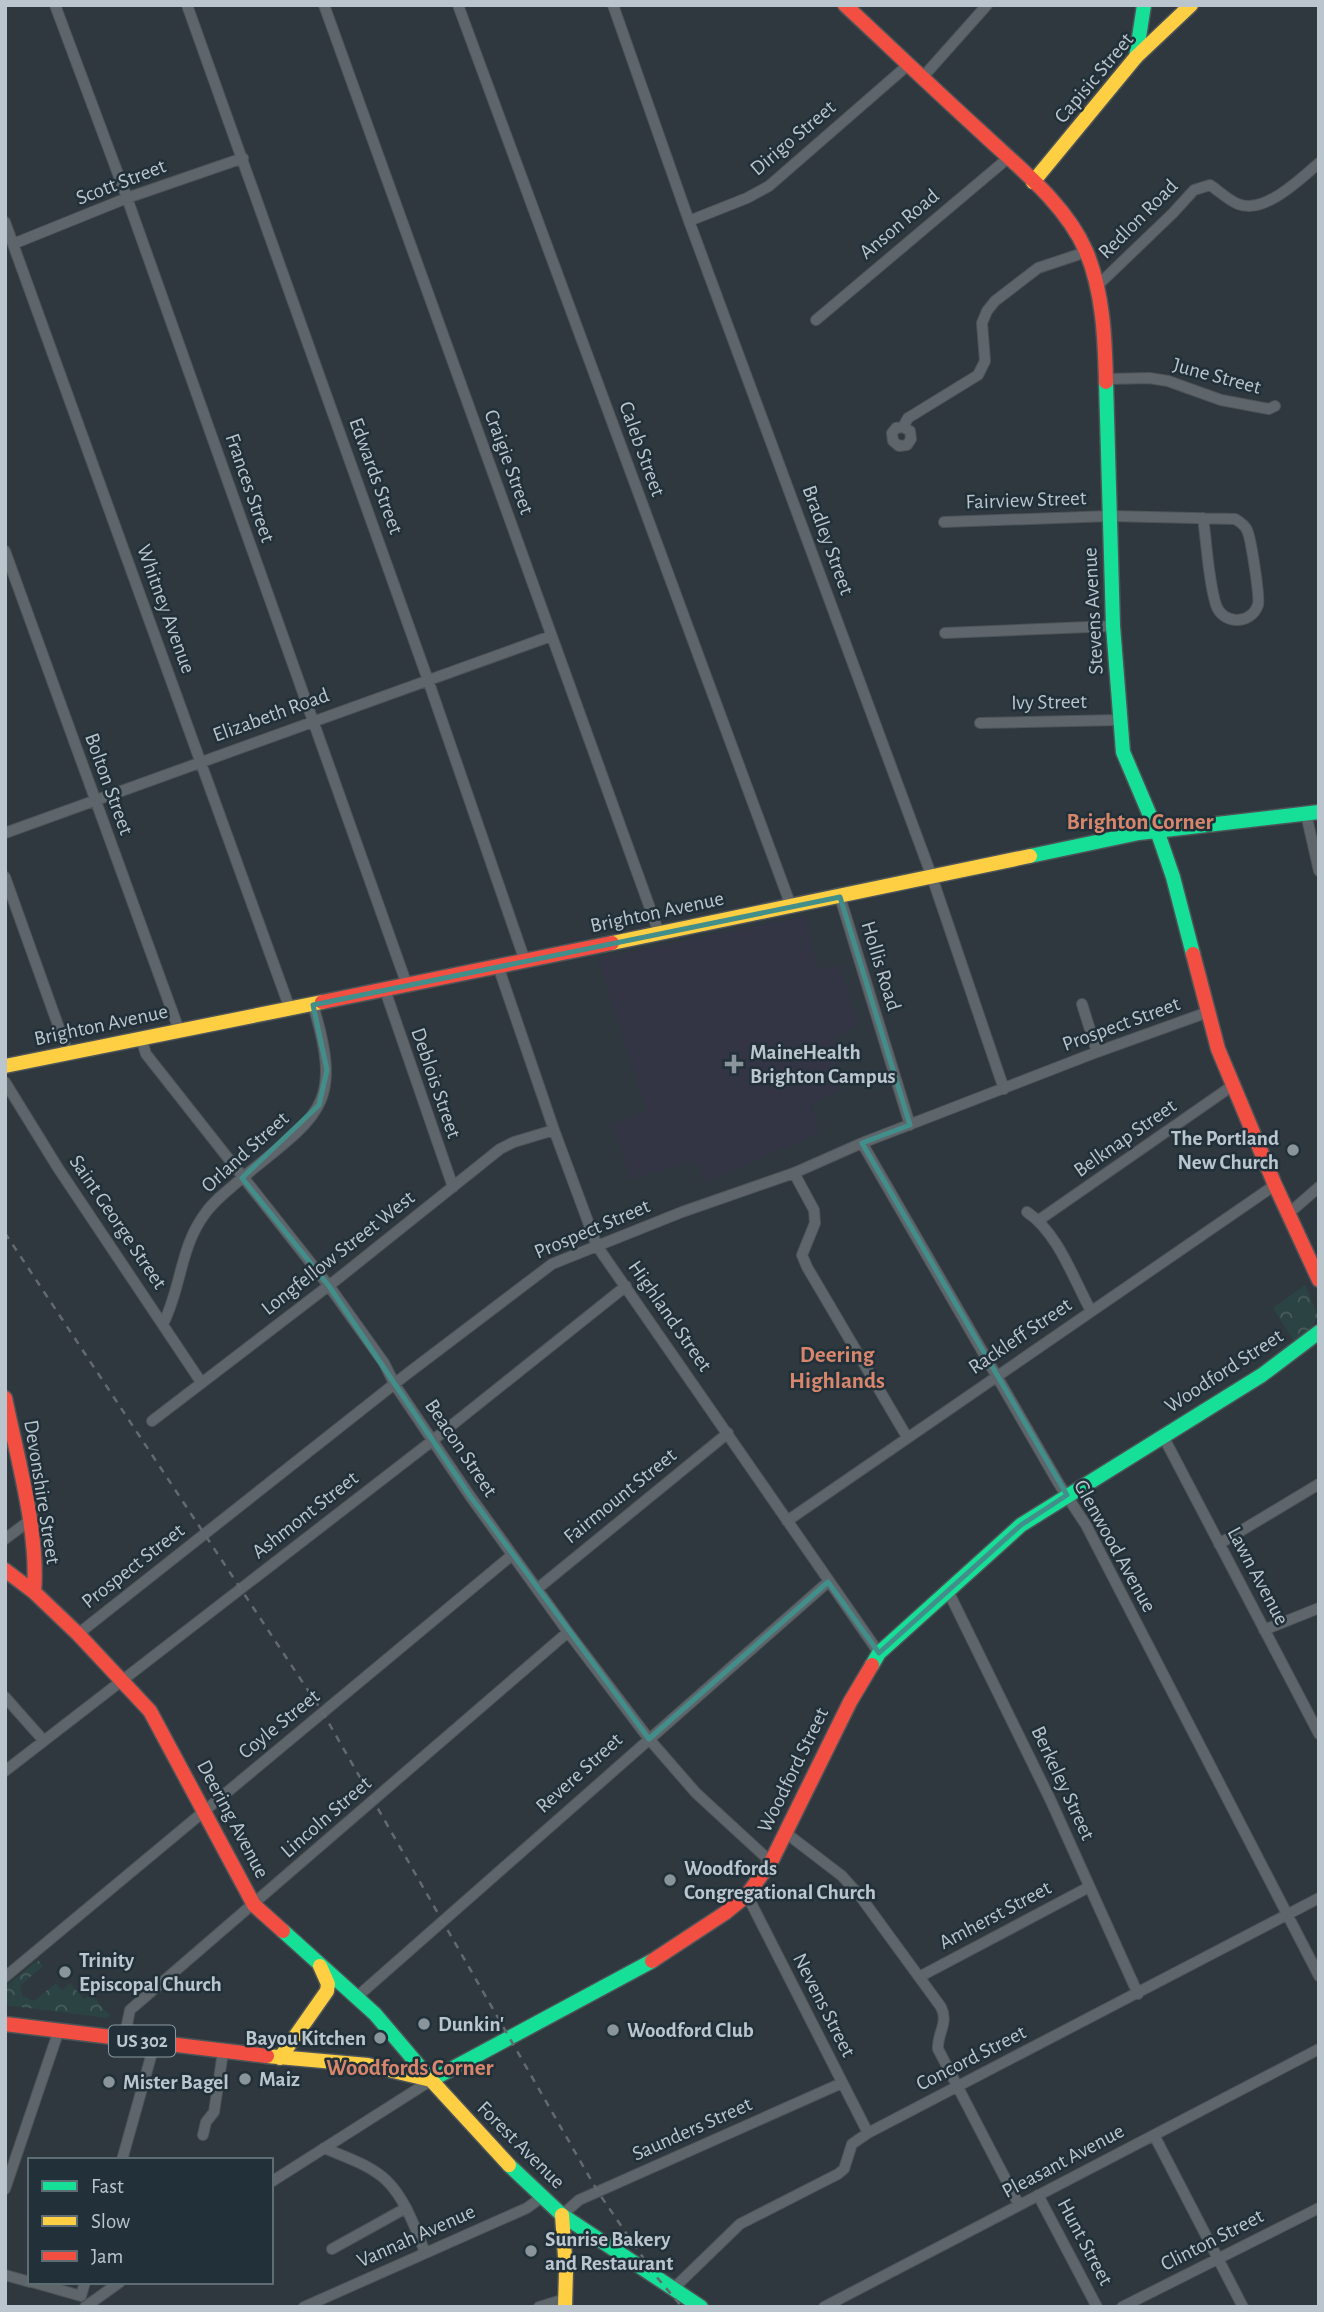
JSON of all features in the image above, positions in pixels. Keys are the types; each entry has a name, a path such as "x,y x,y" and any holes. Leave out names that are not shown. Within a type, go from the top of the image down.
{"main road":[{"name":"Stevens Avenue","path":"845,5 1033,182 1072,226 1086,252 1096,287 1105,344 1113,626 1123,752 1173,877 1208,1012 1232,1086 1319,1280"},
{"path":"1136,57 1144,5"},
{"path":"1167,5 1175,20"},
{"name":"Capisic Street","path":"1033,182 1136,57 1188,6"},
{"name":"Brighton Avenue","path":"5,1066 840,897 1156,830 1312,813"},
{"name":"Woodford Street","path":"431,2080 653,1960 725,1913 747,1895 771,1862 849,1702 879,1654 1021,1525 1262,1375 1319,1332"},
{"name":"Devonshire Street","path":"5,1398 29,1521 34,1592"},
{"name":"Deering Avenue","path":"5,1570 34,1592 78,1634 150,1711 254,1905 354,1992 398,2036 431,2080"},
{"path":"280,2058 327,1991 325,1975 315,1959"},
{"path":"327,1991 354,1992"},
{"name":"US 302","path":"5,2024 223,2052 368,2065 431,2080"},
{"name":"Forest Avenue","path":"431,2080 488,2144 562,2215 701,2307"},
{"path":"562,2215 565,2303"}],"street":[{"name":"Frances Street","path":"55,5 127,198 407,985"},
{"name":"Edwards Street","path":"187,5 428,680 525,961"},
{"name":"Craigie Street","path":"324,5 659,933"},
{"name":"Caleb Street","path":"458,5 791,906"},
{"name":"Bradley Street","path":"612,5 932,877 1004,1089"},
{"path":"922,78 987,5"},
{"name":"Dirigo Street","path":"690,220 747,198 769,186 908,65"},
{"name":"Scott Street","path":"13,244 127,198 243,158"},
{"name":"Anson Road","path":"816,320 1007,159"},
{"name":"Redlon Road","path":"1096,287 1194,190 1210,185 1239,205 1258,205 1287,189 1319,163"},
{"name":"Whitney Avenue","path":"5,222 290,1009"},
{"path":"903,427 909,416 978,375 985,361 982,323 995,301 1038,268 1086,252"},
{"name":"June Street","path":"1107,379 1168,381 1221,400 1269,409 1275,407"},
{"name":"Fairview Street","path":"944,522 1110,516 1232,518 1241,522 1248,531 1259,598 1255,612 1246,618 1228,618 1217,606 1203,518"},
{"name":"Bolton Street","path":"5,551 179,1030"},
{"path":"945,634 1113,626"},
{"name":"Elizabeth Road","path":"5,833 551,636"},
{"name":"Ivy Street","path":"980,723 1119,720"},
{"path":"1312,813 1319,871"},
{"path":"5,877 68,1053"},
{"name":"Hollis Road","path":"840,897 910,1125"},
{"name":"Highland Street","path":"498,966 597,1245 879,1654"},
{"name":"Deblois Street","path":"386,990 453,1187"},
{"path":"1082,1004 1097,1052"},
{"name":"Orland Street","path":"163,1325 172,1307 182,1261 196,1228 216,1201 298,1131 319,1105 326,1089 327,1070 325,1049 313,1005"},
{"name":"Prospect Street","path":"78,1634 541,1269 682,1212 794,1173 862,1143 1097,1052 1208,1012"},
{"name":"Beacon Street","path":"141,1038 146,1054 329,1286 384,1363 395,1385 432,1441 512,1555 649,1739 696,1793 771,1862"},
{"name":"Saint George Street","path":"5,1083 64,1178 201,1382"},
{"name":"Belknap Street","path":"1039,1220 1232,1086"},
{"name":"Longfellow Street West","path":"152,1421 329,1286 500,1149 554,1130"},
{"name":"Glenwood Avenue","path":"862,1143 996,1376 1086,1525 1319,1976"},
{"path":"794,1173 814,1210 814,1223 802,1255 807,1267 907,1437"},
{"name":"Rackleff Street","path":"787,1521 1275,1185"},
{"path":"1288,1214 1319,1187"},
{"path":"1027,1212 1039,1220 1091,1311"},
{"name":"Ashmont Street","path":"5,1771 432,1441 626,1286"},
{"name":"Fairmount Street","path":"537,1590 728,1433"},
{"name":"Lawn Avenue","path":"1163,1436 1319,1734"},
{"path":"1219,1544 1319,1484"},
{"path":"5,1539 29,1521"},
{"name":"Coyle Street","path":"5,1977 512,1555"},
{"name":"Revere Street","path":"354,1992 828,1582"},
{"name":"Berkeley Street","path":"948,1591 1026,1749 1138,1994"},
{"path":"1264,1630 1319,1608"},
{"name":"Lincoln Street","path":"124,2039 130,2010 568,1632"},
{"path":"5,1697 44,1741"},
{"path":"786,1833 842,1876 860,1896 945,2015 938,2049 1019,2205"},
{"name":"Amherst Street","path":"919,1977 1090,1887"},
{"name":"Nevens Street","path":"747,1895 868,2133"},
{"name":"Concord Street","path":"674,2288 740,2224 845,2169 852,2144 868,2133 1319,1898"},
{"path":"5,2189 59,2030"},
{"path":"123,2158 155,2042"},
{"name":"Pleasant Avenue","path":"824,2307 1319,2049"},
{"path":"203,2135 206,2122 215,2112 223,2052"},
{"name":"Woodford Street","path":"273,2181 431,2080"},
{"name":"Saunders Street","path":"562,2215 579,2200 842,2083"},
{"path":"1154,2134 1243,2307"},
{"path":"324,2148 376,2172 399,2195 425,2252"},
{"name":"Hunt Street","path":"1038,2195 1097,2307"},
{"name":"Vannah Avenue","path":"304,2307 527,2208 542,2197"},
{"path":"332,2249 406,2208"},
{"name":"Clinton Street","path":"1122,2307 1319,2208"},
{"path":"5,2275 28,2281"},
{"path":"38,2284 81,2296 87,2306 117,2284"},
{"path":"81,2296 84,2284"},
{"path":"539,2307 565,2303"}],"highlighted area":[{"path":"840,897 910,1125 862,1143 1067,1495 1021,1525 879,1653 828,1582 649,1739 470,1496 329,1286 242,1178 319,1105 327,1070 313,1005"}],"shaded area":[{"name":"MaineHealth Brighton Campus","path":"806,916 817,968 840,966 859,1025 835,1036 839,1092 811,1104 820,1133 704,1183 695,1161 631,1179 612,1124 646,1111 598,958"}],"green space":[{"path":"1305,1285 1318,1315 1311,1328 1295,1343 1273,1308"},
{"path":"38,1960 43,1966 20,1986 23,1996 34,2001 56,1983 62,1990 70,1983 84,1999 92,1994 106,2012 111,2014 107,2018 5,2005 5,1987"}],"railway":[{"path":"5,1233 323,1713 598,2192 655,2275 682,2307"}],"traffic: fast":[{"path":"1136,57 1144,5"},
{"path":"1106,382 1113,626 1123,752 1160,839 1193,954"},
{"path":"1030,856 1139,833 1319,812"},
{"path":"872,1665 879,1653 1021,1525 1262,1375 1319,1332"},
{"path":"283,1931 375,2014 431,2080 652,1961"},
{"path":"509,2165 562,2215 701,2307"}],"traffic: slow":[{"path":"1033,182 1136,57 1191,5"},
{"path":"612,943 1030,856"},
{"path":"5,1066 322,1002"},
{"path":"280,2058 327,1991 328,1984 320,1966"},
{"path":"267,2056 368,2065 431,2080 509,2165"},
{"path":"562,2215 566,2271 565,2307"}],"traffic: jam":[{"path":"845,5 1025,172 1066,217 1086,251 1096,282 1104,332 1106,382"},
{"path":"322,1002 612,943"},
{"path":"1193,954 1218,1049 1275,1185 1319,1280"},
{"path":"5,1398 30,1520 35,1569 34,1592"},
{"path":"5,1570 34,1592 78,1634 150,1711 254,1905 283,1931"},
{"path":"652,1961 725,1913 747,1895 771,1862 850,1702 872,1665"},
{"path":"5,2024 267,2056"}],"place":[{"name":"MaineHealth Brighton Campus","path":"734,1064"},
{"name":"The Portland New Church","path":"1293,1150"},
{"name":"Woodfords Congregational Church","path":"670,1880"},
{"name":"Trinity Episcopal Church","path":"65,1972"},
{"name":"Dunkin'","path":"424,2024"},
{"name":"Woodford Club","path":"613,2030"},
{"name":"Bayou Kitchen","path":"380,2038"},
{"name":"Maiz","path":"245,2079"},
{"name":"Mister Bagel","path":"109,2082"},
{"name":"Sunrise Bakery and Restaurant","path":"531,2251"}],"district":[{"name":"Brighton Corner","path":"1140,822"},
{"name":"Deering Highlands","path":"837,1368"},
{"name":"Woodfords Corner","path":"410,2068"}]}
